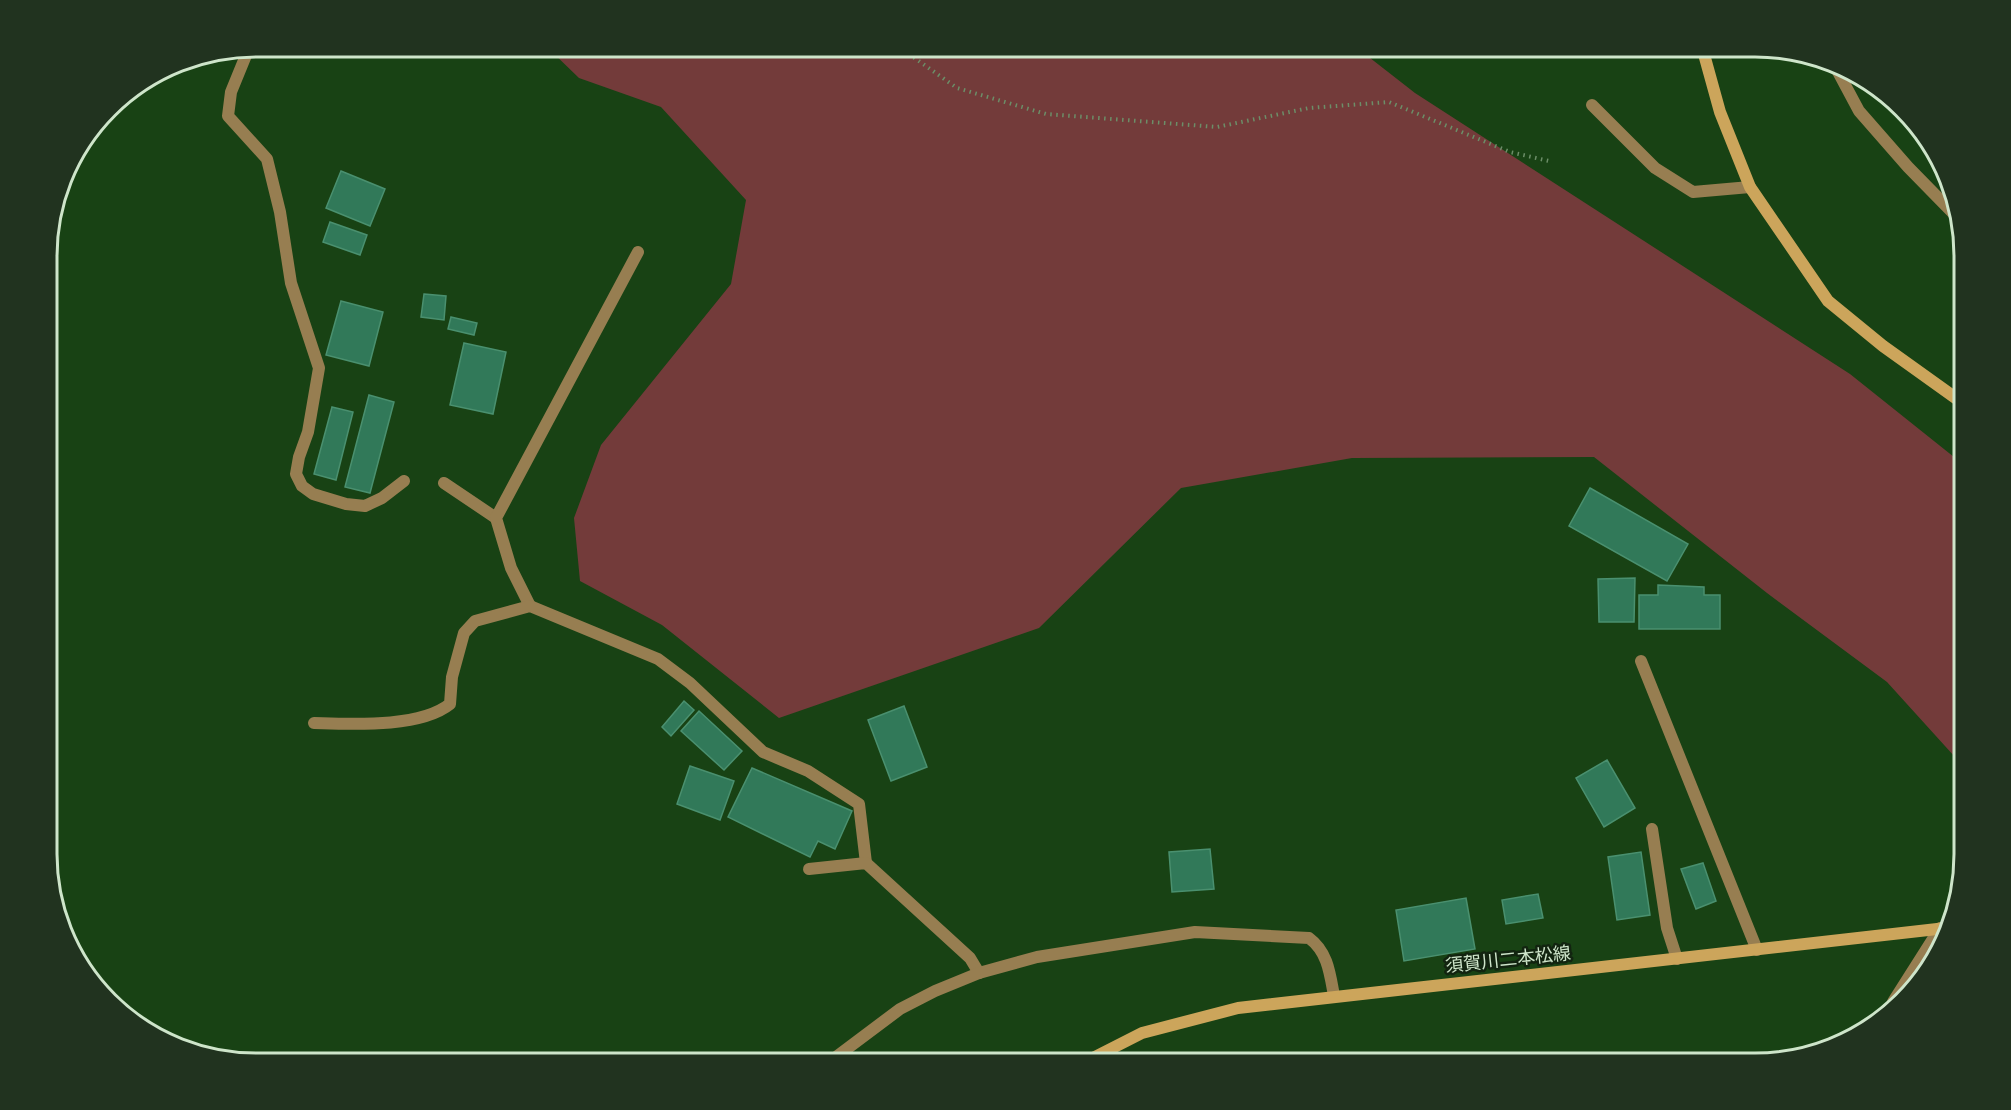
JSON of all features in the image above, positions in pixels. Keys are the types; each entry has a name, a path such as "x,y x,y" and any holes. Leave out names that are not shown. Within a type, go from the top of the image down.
{"main road":[{"path":"1705,57 1720,112 1750,187 1828,301 1883,346 1954,397"},
{"name":"須賀川二本松線","path":"1103,1053 1142,1033 1238,1008 1939,929"}],"street":[{"path":"245,58 231,92 228,116 267,159 280,212 291,283 319,368 308,432 298,457 296,474 302,486 313,494 346,504 365,506 382,498 404,481"},
{"path":"1841,77 1859,111 1947,207"},
{"path":"1592,105 1655,168 1693,192 1750,187"},
{"path":"496,518 638,252"},
{"path":"444,483 496,518 511,568 531,606"},
{"path":"314,723 375,724 439,713 450,704 452,677 464,633 475,621 531,606 658,659 690,683 764,752 808,771 860,804 866,863 970,958 979,973"},
{"path":"1641,661 1757,950"},
{"path":"1652,829 1667,928 1677,959"},
{"path":"809,868 866,863"},
{"path":"841,1053 900,1009 979,973 1037,957 1195,932 1309,938 1319,946 1328,964 1334,996"},
{"path":"1903,987 1929,948"}],"path":[{"path":"915,57 957,88 1046,114 1216,127 1309,108 1389,102 1510,152 1550,161"}],"shaded area":[{"path":"557,57 1369,57 1415,93 1850,374 1954,457 1954,756 1887,682 1767,593 1594,457 1352,458 1181,488 1039,628 779,718 662,625 580,581 574,518 601,445 731,284 746,200 661,107 579,78"}],"building":[{"path":"341,171 385,189 370,226 326,208"},
{"path":"330,222 367,235 360,255 323,242"},
{"path":"424,294 446,296 444,320 421,317"},
{"path":"341,301 383,312 369,366 326,355"},
{"path":"451,317 477,323 474,335 448,329"},
{"path":"464,343 506,352 493,414 450,405"},
{"path":"369,395 394,402 370,493 345,487"},
{"path":"332,407 353,412 336,480 314,474"},
{"path":"1590,488 1688,544 1667,581 1569,526"},
{"path":"1635,578 1634,622 1599,622 1598,579"},
{"path":"1658,585 1704,587 1704,595 1720,595 1720,629 1639,629 1639,595 1658,595"},
{"path":"684,701 694,710 671,736 662,727"},
{"path":"904,706 927,767 891,781 868,720"},
{"path":"699,711 742,751 724,770 681,731"},
{"path":"1607,760 1635,808 1604,827 1576,778"},
{"path":"690,766 734,781 720,820 677,804"},
{"path":"752,768 852,811 835,849 818,841 810,857 728,817"},
{"path":"1210,849 1214,889 1172,892 1169,852"},
{"path":"1641,852 1650,915 1617,920 1608,857"},
{"path":"1703,863 1716,901 1696,909 1681,869"},
{"path":"1538,894 1543,918 1506,924 1502,900"},
{"path":"1466,898 1475,949 1404,961 1396,910"}]}
